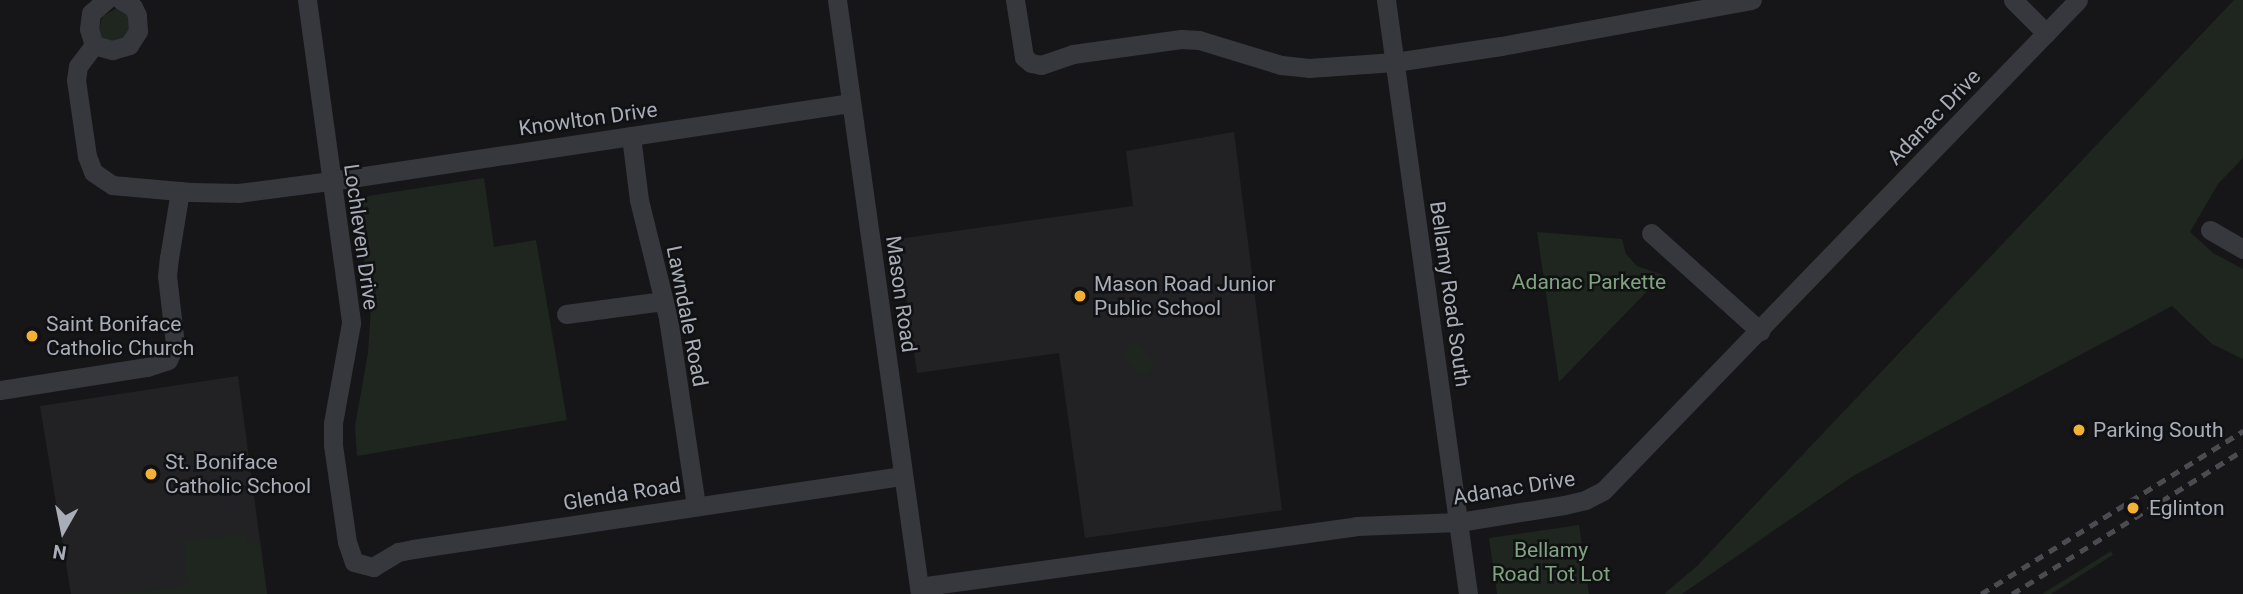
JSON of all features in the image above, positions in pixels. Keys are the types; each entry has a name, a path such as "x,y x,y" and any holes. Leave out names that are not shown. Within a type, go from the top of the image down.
{"street":[{"path":"106,0 95,6 88,21 94,46 121,49 135,39 139,23 133,7 121,0"},
{"name":"Lochleven Drive","path":"307,0 351,323 333,423 332,445 347,542 354,562"},
{"name":"Mason Road","path":"837,0 920,590"},
{"path":"1015,0 1024,57 1041,65 1073,54 1181,39 1199,40 1281,65 1309,68 1395,62 1501,46 1752,0"},
{"name":"Bellamy Road South","path":"1386,0 1468,594"},
{"path":"2013,0 2046,33"},
{"name":"Adanac Drive","path":"920,590 1356,526 1459,522 1564,505 1585,500 1603,491 2078,0"},
{"name":"Knowlton Drive","path":"94,46 78,66 76,80 87,156 93,172 112,185 180,191 238,193 331,181 850,103"},
{"name":"Lawndale Road","path":"631,136 639,200 663,301 696,505"},
{"path":"0,390 147,367 168,360 175,344 167,276 180,191"},
{"path":"2210,230 2243,248"},
{"path":"1651,233 1760,331"},
{"path":"566,314 663,301"},
{"name":"Glenda Road","path":"354,562 373,567 398,552 412,548 903,476"}],"shaded area":[{"name":"Mason Road Junior Public School","path":"1234,132 1282,510 1085,538 1059,353 917,373 898,239 1133,206 1126,151"},
{"name":"St. Boniface Catholic School","path":"238,376 267,594 71,594 40,406"}],"green space":[{"path":"2234,0 2243,0 2243,158 2218,184 2190,232 2213,253 2243,269 2243,359 2212,344 2172,306 1853,476 1682,594 1664,594 1697,566"},
{"path":"117,8 125,11 133,23 125,38 101,43 96,37 103,16"},
{"path":"484,178 494,247 536,240 567,420 357,456 355,426 368,353 371,307 355,198"},
{"name":"Adanac Parkette","path":"1537,232 1622,239 1626,254 1637,266 1663,275 1559,382"},
{"path":"1136,341 1156,364 1141,377 1121,354"},
{"name":"Bellamy Road Tot Lot","path":"1579,525 1589,594 1497,594 1489,538"},
{"path":"245,534 246,543 260,541 267,594 111,594 188,586 184,541"},
{"path":"2111,551 2113,555 2051,594 2042,594"}],"railway":[{"path":"1981,594 2243,431"},
{"path":"2012,594 2243,450"}],"place":[{"name":"Mason Road Junior Public School","path":"1080,296"},
{"name":"Saint Boniface Catholic Church","path":"32,336"},
{"name":"Parking South","path":"2079,430"},
{"name":"St. Boniface Catholic School","path":"151,474"},
{"name":"Eglinton","path":"2133,508"}]}
